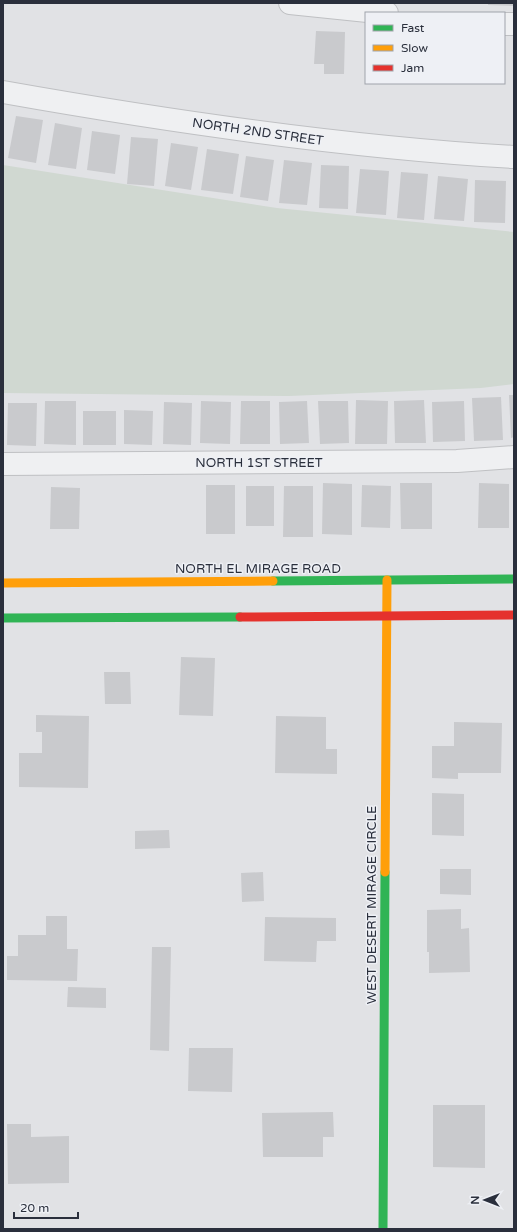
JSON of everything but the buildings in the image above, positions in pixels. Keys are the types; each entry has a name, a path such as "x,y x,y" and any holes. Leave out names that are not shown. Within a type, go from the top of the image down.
{"main road":[{"name":"NORTH EL MIRAGE ROAD","path":"3,583 514,579"},
{"name":"WEST DESERT MIRAGE CIRCLE","path":"383,1229 387,580"},
{"path":"3,618 514,615"}],"street":[{"path":"290,3 378,12"},
{"name":"NORTH 2ND STREET","path":"3,92 81,106 297,138 514,157"},
{"name":"NORTH 1ST STREET","path":"3,464 457,461 514,457"}],"shaded area":[{"path":"3,165 277,208 514,232 514,384 481,388 289,396 3,393"}],"traffic: fast":[{"path":"273,581 514,579"},
{"path":"3,618 240,617"},
{"path":"383,1229 385,872"}],"traffic: slow":[{"path":"385,872 387,580"},
{"path":"3,583 273,581"}],"traffic: jam":[{"path":"240,617 514,615"}]}
